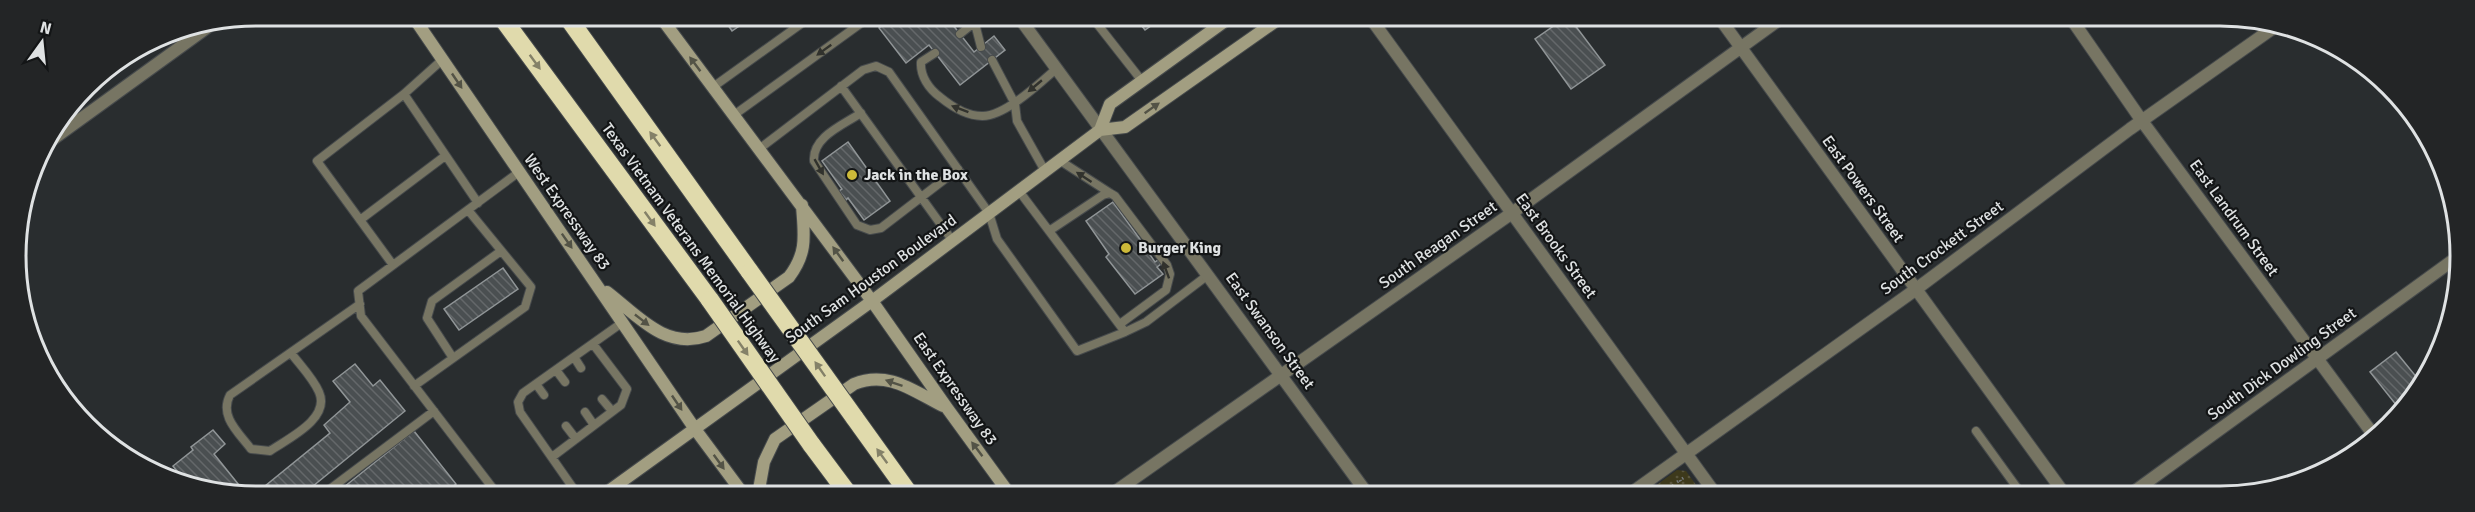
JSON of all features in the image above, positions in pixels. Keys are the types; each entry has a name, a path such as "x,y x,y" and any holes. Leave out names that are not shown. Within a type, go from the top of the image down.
{"highway":[{"name":"Texas Vietnam Veterans Memorial Highway","path":"508,26 710,300 842,486"},
{"name":"Texas Vietnam Veterans Memorial Highway","path":"574,26 904,486"}],"main road":[{"name":"West Expressway 83","path":"419,26 695,429"},
{"path":"667,26 872,301"},
{"path":"1100,130 1110,104 1218,26"},
{"name":"South Sam Houston Boulevard","path":"616,486 872,301 1100,130 1125,127 1269,26"},
{"path":"596,284 657,332 669,338 692,341 706,336 789,277 798,265 805,242 802,205"},
{"name":"East Expressway 83","path":"872,301 1004,486"},
{"path":"760,486 764,462 775,439 854,384 867,379 891,381 947,408"},
{"path":"695,429 737,486"}],"street":[{"name":"East Swanson Street","path":"1025,26 1362,486"},
{"name":"East Brooks Street","path":"1376,26 1710,486"},
{"name":"East Powers Street","path":"1725,26 1914,290 2059,486"},
{"name":"South Reagan Street","path":"1123,486 1512,213 1769,26"},
{"name":"East Landrum Street","path":"2076,26 2142,121 2370,430"},
{"name":"South Crockett Street","path":"1641,486 2269,31"},
{"path":"61,134 201,32"},
{"name":"South Dick Dowling Street","path":"2142,486 2450,263"}],"lane":[{"path":"713,87 798,26"},
{"path":"734,115 857,26"},
{"path":"960,34 967,26"},
{"path":"976,26 981,47"},
{"path":"1099,26 1142,81"},
{"path":"935,53 921,62 920,70 937,95 954,108 983,117 1015,104 1056,69"},
{"path":"393,265 317,161 404,94 442,60"},
{"path":"992,60 1015,104 1017,121 1045,171"},
{"path":"759,148 863,69 876,66 889,72 958,169 989,213 997,239 1077,351 1123,328 1146,322 1208,276"},
{"path":"842,86 952,240"},
{"path":"404,94 478,203"},
{"path":"861,112 817,143 814,152 814,161 858,225 870,230 881,228 958,169"},
{"path":"360,220 445,156"},
{"path":"1059,160 1115,196 1170,274 1166,290 1123,328"},
{"path":"491,486 361,316 358,291 519,172"},
{"path":"1018,191 1123,328"},
{"path":"1049,231 1103,195 1110,193"},
{"path":"414,386 525,307 530,298 531,287 468,210"},
{"path":"453,358 427,318 428,309 432,301 501,251"},
{"path":"291,353 320,393 320,406 315,420 270,451 251,449 226,416 225,404 230,395 360,304"},
{"path":"572,486 520,412 518,402 524,393 623,322"},
{"path":"552,457 621,405 627,389 593,344"},
{"path":"574,357 581,368"},
{"path":"556,370 565,382"},
{"path":"536,384 544,395"},
{"path":"602,399 612,411"},
{"path":"334,486 434,411"},
{"path":"585,412 594,425"},
{"path":"566,426 576,439"},
{"path":"1976,431 2016,486"}],"path":[{"path":"1672,486 1686,476"},
{"path":"1680,480 1683,486"}],"shaded area":[{"path":"1677,470 1686,471 1697,486 1655,486"}],"building":[{"path":"729,26 739,26 732,31"},
{"path":"882,26 954,26 974,52 994,36 1005,50 960,85 929,45 906,63 879,28"},
{"path":"1554,26 1576,26 1605,65 1571,89 1535,39"},
{"name":"Jack in the Box","path":"848,142 890,201 864,220 848,198 846,200 839,191 842,189 822,161"},
{"name":"Burger King","path":"1113,202 1142,242 1145,241 1149,247 1146,249 1155,262 1158,260 1161,264 1157,267 1163,274 1135,294 1106,257 1109,254 1086,221"},
{"path":"503,268 518,289 459,330 444,309"},
{"path":"2396,352 2416,376 2395,404 2370,372"},
{"path":"355,364 373,386 380,380 405,411 313,486 265,486 330,433 324,425 350,402 333,381"},
{"path":"213,430 225,444 214,454 240,486 196,479 179,473 173,466 193,450 191,447"},
{"path":"414,431 456,484 453,486 345,486"}],"place":[{"name":"Jack in the Box","path":"852,175"},
{"name":"Burger King","path":"1126,248"}]}
